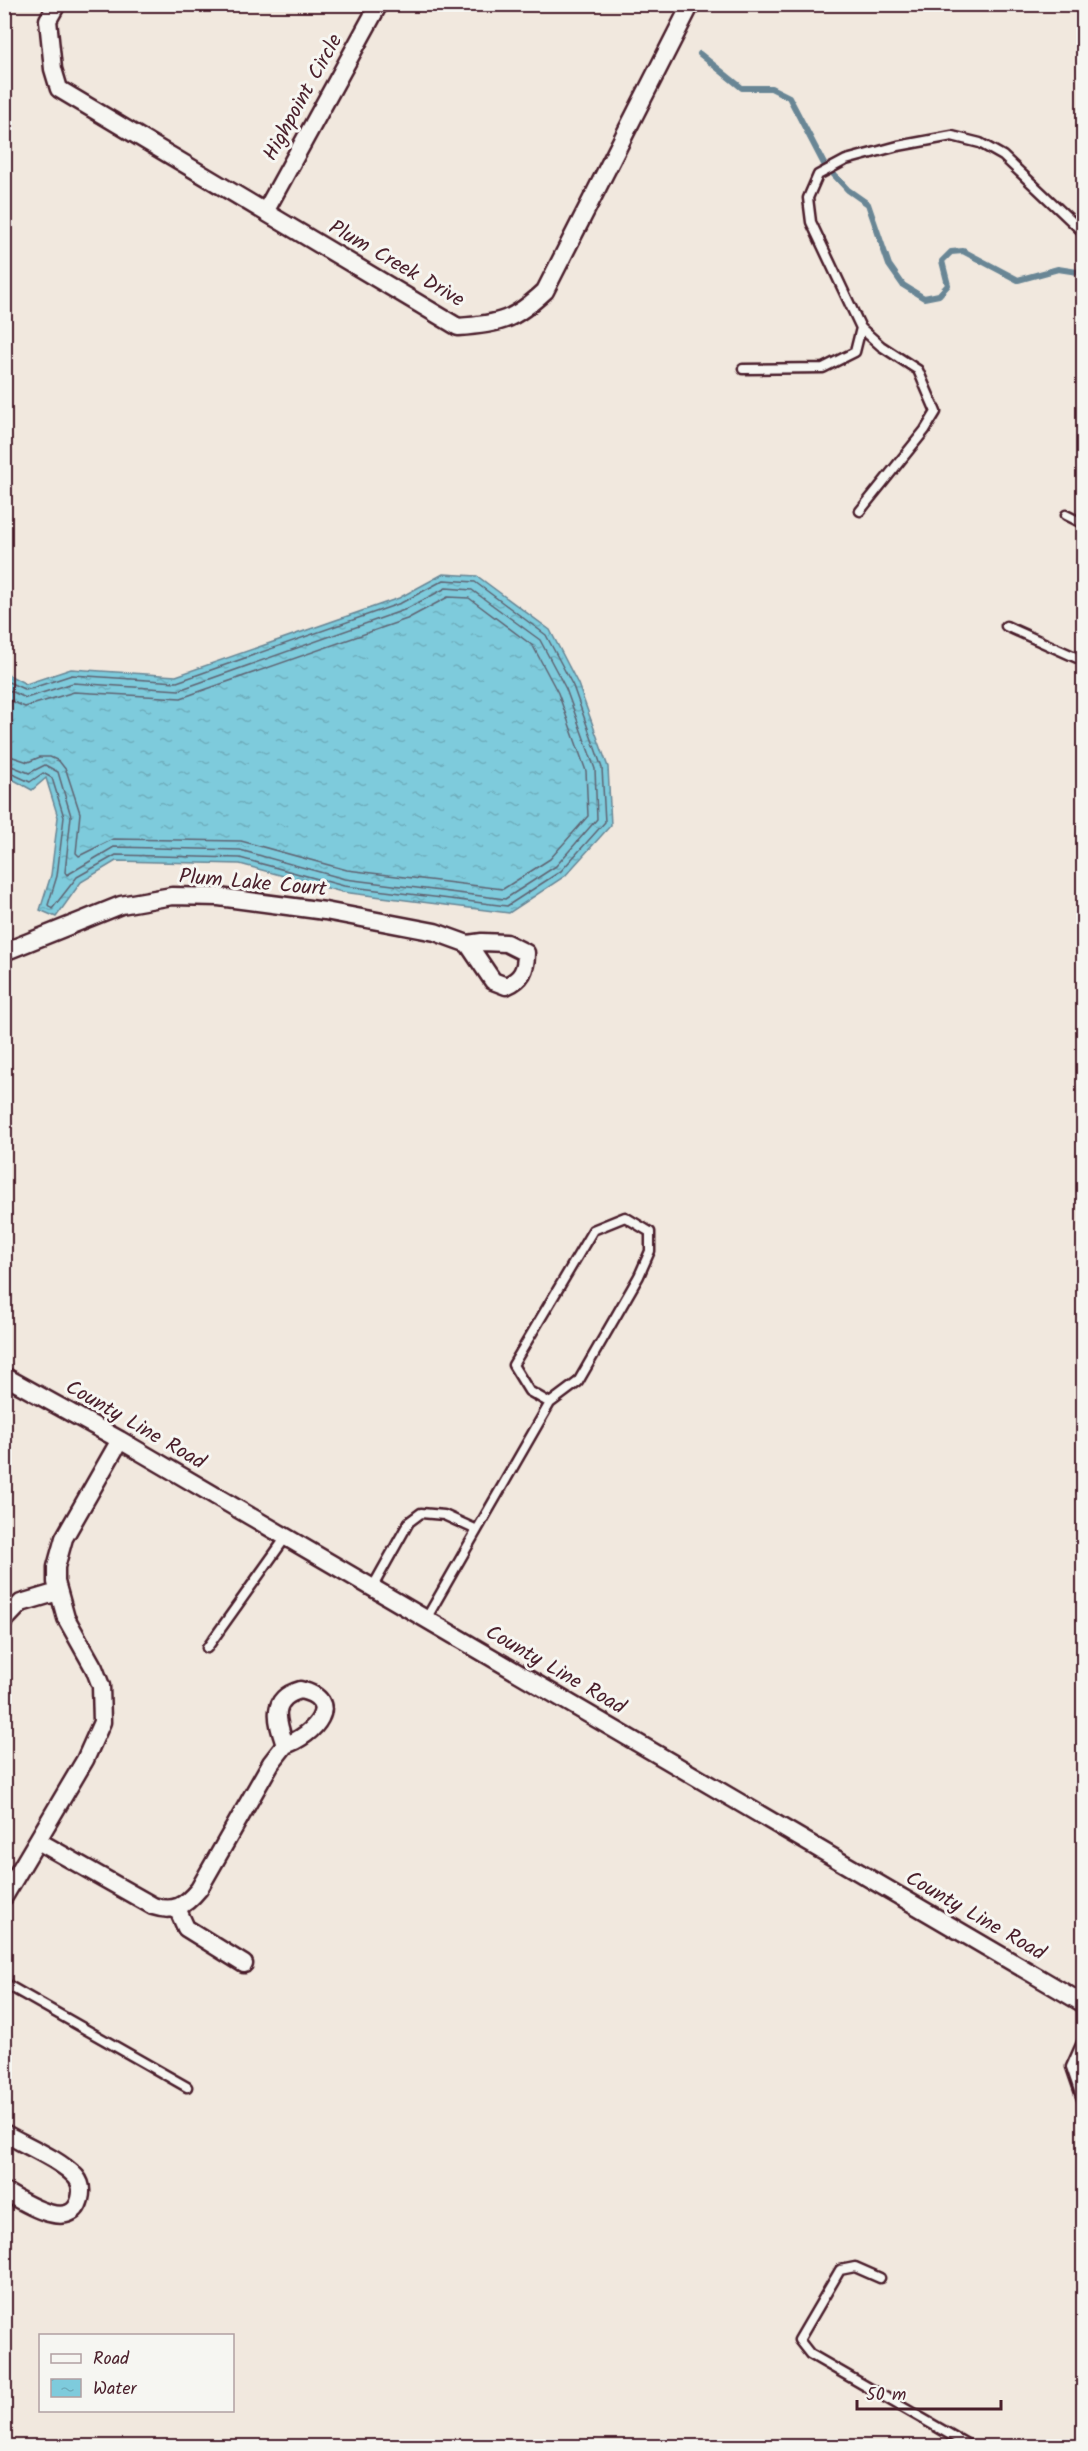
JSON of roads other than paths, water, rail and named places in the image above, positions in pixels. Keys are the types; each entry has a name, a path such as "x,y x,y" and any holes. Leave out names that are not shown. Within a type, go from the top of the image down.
{"street":[{"name":"Plum Creek Drive","path":"57,4 48,20 52,69 59,89 459,327 495,325 525,310 545,291 691,4"},
{"name":"Highpoint Circle","path":"265,212 379,4"},
{"name":"Plum Lake Court","path":"4,952 120,905 172,896 219,897 325,911 435,932 468,944"},
{"name":"County Line Road","path":"4,1376 120,1440 1083,2004"},
{"path":"4,1897 85,1760 102,1722 101,1686 94,1668 66,1618 58,1592 56,1567 64,1538 120,1440"},
{"path":"4,1621 21,1604 58,1592"},
{"path":"38,1841 153,1906 166,1910 177,1908 189,1901 199,1889 271,1763 285,1745"},
{"path":"177,1908 186,1928 244,1964"},
{"path":"4,2133 66,2169 77,2178 82,2190 79,2202 70,2211 58,2215 43,2212 4,2191"}],"lane":[{"path":"860,511 926,430 936,412 918,370 881,346 861,328 811,222 808,198 818,175 846,159 952,136 980,143 1003,156 1083,233"},
{"path":"743,369 823,368 855,352 861,328"},
{"path":"1066,514 1083,524"},
{"path":"1006,626 1083,661"},
{"path":"426,1619 550,1403 578,1382 639,1276 650,1251 650,1232 625,1217 593,1230 513,1365 530,1391 550,1403"},
{"path":"372,1588 409,1522 421,1513 444,1515 477,1530"},
{"path":"207,1648 286,1537"},
{"path":"4,1983 187,2087"},
{"path":"1083,2038 1071,2067 1083,2105"},
{"path":"880,2278 855,2267 840,2270 799,2340 810,2354 970,2446"}],"water":[{"path":"443,574 477,576 550,630 578,684 608,767 611,825 565,876 509,913 342,892 240,864 116,861 81,882 56,917 40,910 51,875 58,817 46,778 32,790 5,775 5,673 26,684 71,669 176,676 399,598"}],"waterway":[{"path":"700,54 742,88 771,88 789,97 824,164 848,190 868,204 889,265 903,285 924,298 939,295 948,285 942,261 951,252 963,251 1018,280 1058,269 1084,273"}]}
